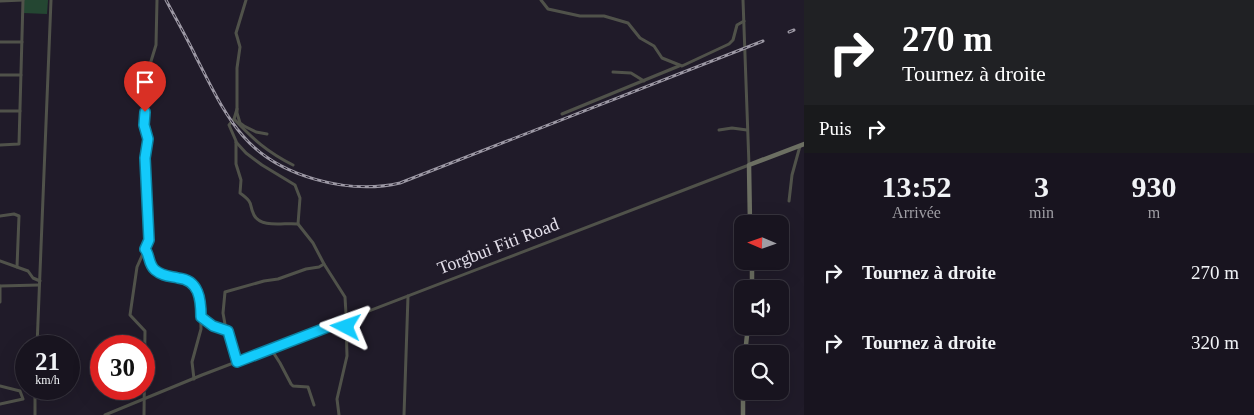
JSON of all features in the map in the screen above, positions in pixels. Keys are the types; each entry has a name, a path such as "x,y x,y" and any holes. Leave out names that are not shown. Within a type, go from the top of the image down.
{"street":[{"path":"0,1 23,0 19,144 0,146"},
{"path":"37,335 51,0"},
{"path":"145,335 145,331 130,315 137,267 149,240 145,158 148,139 144,125 148,71 156,45 157,0"},
{"path":"246,0 236,33 240,47 236,76 237,109 240,123 256,132 267,134"},
{"path":"540,0 548,8 580,16 604,16 628,23 640,38 654,46 662,58 680,66"},
{"path":"743,0 750,215"},
{"path":"562,114 694,61 729,44 733,40 737,25 744,21"},
{"path":"0,42 22,42"},
{"path":"613,72 631,73 644,81"},
{"path":"0,75 21,75"},
{"path":"237,109 234,119 229,125 236,141 246,153 262,165 295,185 300,198 298,224 313,243 345,297 347,356 337,399 339,415"},
{"path":"0,111 20,111"},
{"path":"234,119 264,149 293,165"},
{"path":"719,130 732,128 747,130"},
{"path":"236,141 236,164 241,180 240,193 251,204 254,216 261,222 298,224"},
{"path":"789,201 792,175 802,145"},
{"name":"Torgbui Fiti Road","path":"155,395 202,375 748,164 802,145"},
{"path":"0,216 14,214 19,216 17,266"},
{"path":"145,249 148,253 150,264 159,273 169,277 185,279 196,288 201,300 201,329 192,362 194,379"},
{"path":"0,261 28,271 39,283"},
{"path":"226,330 223,312 225,292 278,279 324,264"},
{"path":"0,302 0,286 39,283"},
{"path":"404,415 408,296"},
{"path":"201,317 213,326 226,330 230,334 237,362"},
{"path":"271,349 291,384 293,386 308,387 314,405"},
{"path":"0,386 20,390 23,399 0,404"},
{"path":"35,400 35,415"},
{"name":"Torgbui Fiti Road","path":"105,415 142,400"},
{"path":"144,415 145,400"},
{"path":"743,400 743,415"}],"green space":[{"path":"24,0 48,0 47,14 23,13"}],"railway":[{"path":"166,0 223,108 243,136 275,162 295,172 337,184 359,186 380,186 400,183 763,41"},
{"path":"789,32 794,30"}],"route":[{"path":"145,112 144,125 148,139 145,158 149,240 145,249 148,253 150,264 164,276 192,282 200,294 201,317 213,326 228,331 237,362 346,320 346,327"}]}
